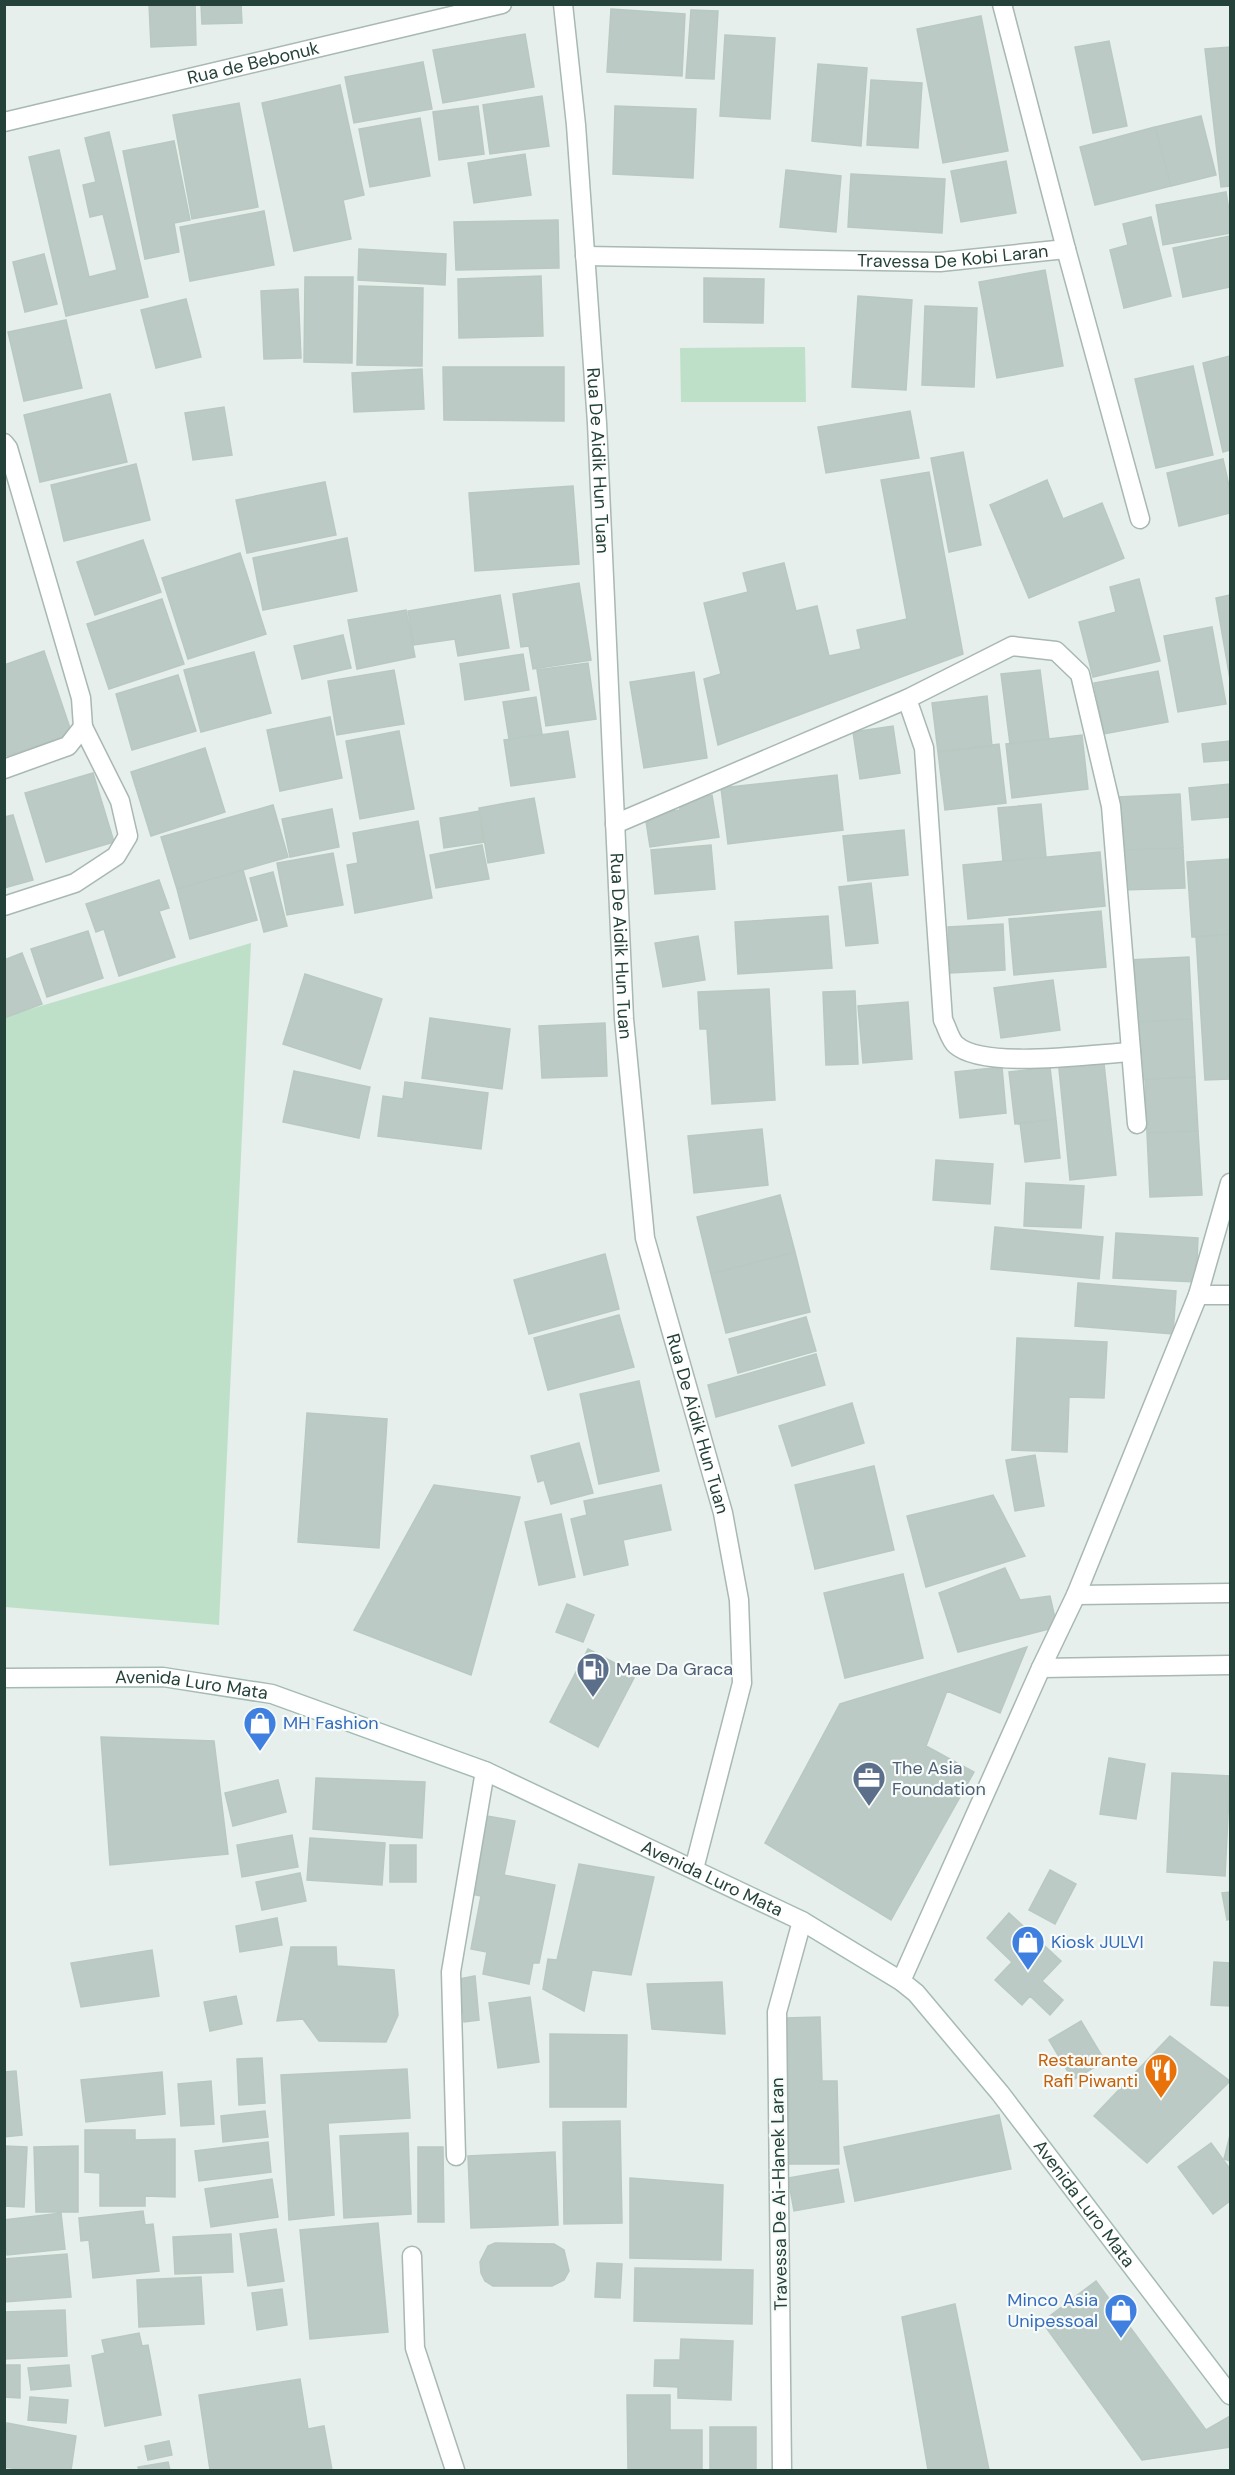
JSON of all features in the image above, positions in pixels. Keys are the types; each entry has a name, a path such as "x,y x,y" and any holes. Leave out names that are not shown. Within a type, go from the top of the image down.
{"street":[{"name":"Rua de Bebonuk","path":"4,122 502,4"},
{"name":"Rua De Aidik Hun Tuan","path":"563,4 576,125 597,423 624,1019 645,1238 723,1513 739,1600 742,1683 694,1869"},
{"name":"Travessa De Kobi Laran","path":"585,256 940,262 1066,249 1002,4"},
{"path":"1066,249 1140,519"},
{"path":"4,443 8,448 81,698 83,728 120,801 128,836 116,856 75,883 4,906"},
{"path":"615,824 907,699 1012,646 1056,651 1080,674 1111,806 1137,1124"},
{"path":"907,699 924,748 944,1020 955,1044 973,1054 1007,1059 1131,1052"},
{"path":"4,768 68,746 83,728"},
{"path":"901,1981 1076,1595 1197,1295 1230,1183"},
{"path":"1197,1295 1230,1295"},
{"path":"1076,1595 1230,1593"},
{"path":"1041,1668 1230,1665"},
{"name":"Avenida Luro Mata","path":"4,1678 163,1677 272,1694 485,1771 802,1921 901,1981 916,1993 1000,2093 1230,2395"},
{"path":"456,2156 451,1972 485,1771"},
{"name":"Travessa De Ai-Hanek Laran","path":"782,2470 777,2012 802,1921"},
{"path":"412,2256 415,2348 455,2470"}],"green space":[{"path":"805,347 806,402 681,402 680,348"},
{"path":"251,943 219,1625 5,1607 4,1017"}],"building":[{"path":"149,4 195,4 196,45 151,47"},
{"path":"201,4 241,4 242,23 202,24"},
{"path":"611,9 685,14 682,76 607,72"},
{"path":"691,10 718,11 714,79 686,78"},
{"path":"981,16 1008,151 943,163 917,29"},
{"path":"525,34 534,87 443,103 433,50"},
{"path":"725,35 775,38 770,119 720,116"},
{"path":"1109,41 1127,126 1093,133 1075,47"},
{"path":"1230,47 1230,186 1221,187 1205,49"},
{"path":"423,62 432,109 354,123 345,77"},
{"path":"818,64 867,68 861,146 812,141"},
{"path":"871,80 922,83 918,148 867,145"},
{"path":"340,85 364,195 343,200 351,239 294,251 262,103"},
{"path":"542,96 549,146 490,154 483,105"},
{"path":"239,103 258,207 192,219 173,115"},
{"path":"478,106 484,154 439,160 433,112"},
{"path":"615,106 696,109 693,178 613,174"},
{"path":"1201,116 1216,175 1171,186 1155,127"},
{"path":"420,118 430,176 370,187 359,129"},
{"path":"1155,127 1171,186 1095,205 1080,147"},
{"path":"109,132 148,297 66,316 29,157 59,150 89,277 117,270 103,214 90,217 83,185 96,182 85,138"},
{"path":"174,141 190,220 174,223 179,252 145,259 123,151"},
{"path":"525,154 531,195 474,203 468,163"},
{"path":"1006,161 1016,213 961,222 951,171"},
{"path":"786,170 841,176 836,232 780,227"},
{"path":"851,174 945,179 942,233 848,227"},
{"path":"1226,192 1230,233 1163,245 1156,205"},
{"path":"264,211 274,265 190,281 180,227"},
{"path":"1151,217 1171,296 1124,308 1110,250 1128,245 1123,224"},
{"path":"558,220 559,268 456,270 454,222"},
{"path":"1230,236 1230,287 1183,297 1173,248"},
{"path":"359,249 446,254 445,285 358,280"},
{"path":"44,254 57,304 25,312 13,262"},
{"path":"1045,270 1063,366 997,378 979,282"},
{"path":"541,276 543,336 459,338 458,279"},
{"path":"305,277 353,277 352,363 304,362"},
{"path":"704,278 764,279 763,323 704,322"},
{"path":"359,286 423,288 422,366 357,365"},
{"path":"298,289 301,358 264,359 261,291"},
{"path":"858,296 912,300 906,390 852,387"},
{"path":"186,299 201,357 156,368 141,310"},
{"path":"925,306 977,308 974,387 922,385"},
{"path":"66,320 82,388 24,401 8,332"},
{"path":"1230,356 1230,450 1223,452 1203,363"},
{"path":"1193,366 1213,455 1156,468 1135,379"},
{"path":"443,367 564,367 564,421 444,420"},
{"path":"422,369 424,409 354,412 352,373"},
{"path":"110,394 127,462 40,482 24,415"},
{"path":"224,407 232,455 193,460 185,413"},
{"path":"910,411 919,458 826,473 818,427"},
{"path":"963,452 981,545 949,552 931,458"},
{"path":"1223,459 1230,490 1230,513 1179,526 1167,473"},
{"path":"136,464 150,520 64,541 51,485"},
{"path":"929,472 963,654 718,745 704,679 721,674 704,603 748,592 743,573 784,563 796,611 817,606 829,656 861,649 857,630 907,619 881,480"},
{"path":"1047,480 1063,519 1102,503 1124,558 1029,598 990,505"},
{"path":"325,482 336,535 247,553 236,500"},
{"path":"573,486 579,564 475,571 469,493"},
{"path":"347,538 357,591 263,610 253,558"},
{"path":"143,540 161,592 95,615 77,562"},
{"path":"240,553 266,634 188,659 162,578"},
{"path":"1139,579 1160,661 1093,677 1079,622 1116,612 1110,587"},
{"path":"579,583 591,660 533,669 529,646 521,647 513,594"},
{"path":"500,595 509,648 458,656 455,639 414,645 408,611"},
{"path":"1230,595 1230,679 1216,598"},
{"path":"162,599 184,664 109,689 87,624"},
{"path":"406,610 415,657 357,669 348,620"},
{"path":"1212,627 1226,704 1178,712 1164,636"},
{"path":"343,635 351,668 302,679 294,646"},
{"path":"44,651 72,734 7,756 4,748 4,665"},
{"path":"254,652 271,713 201,732 184,670"},
{"path":"523,654 529,690 465,700 460,664"},
{"path":"588,663 596,719 546,726 537,670"},
{"path":"394,670 404,724 337,735 328,681"},
{"path":"1040,670 1049,739 1010,744 1001,674"},
{"path":"1158,671 1168,722 1104,734 1094,683"},
{"path":"694,672 707,758 644,768 630,682"},
{"path":"178,675 196,731 132,750 116,694"},
{"path":"987,696 992,746 938,752 932,703"},
{"path":"536,697 542,734 509,739 503,702"},
{"path":"330,717 342,778 280,791 267,730"},
{"path":"893,726 900,773 860,779 853,732"},
{"path":"399,731 414,809 360,819 346,741"},
{"path":"568,731 575,777 511,786 504,740"},
{"path":"1082,735 1088,789 1012,798 1006,744"},
{"path":"1230,741 1230,760 1204,762 1202,744"},
{"path":"999,744 1006,803 945,810 938,752"},
{"path":"205,748 225,812 151,836 131,772"},
{"path":"93,773 114,842 46,862 25,793"},
{"path":"837,775 843,830 728,844 721,788"},
{"path":"1230,784 1230,817 1192,820 1189,788"},
{"path":"1180,794 1183,848 1121,850 1118,797"},
{"path":"712,795 719,837 650,847 645,815 680,810 679,800"},
{"path":"534,798 544,853 488,863 479,808"},
{"path":"1041,804 1046,857 1003,861 998,808"},
{"path":"273,805 288,857 177,889 161,837"},
{"path":"332,809 339,847 290,857 282,819"},
{"path":"479,811 484,842 444,848 440,818"},
{"path":"13,815 33,880 4,888 4,817"},
{"path":"418,821 432,898 355,913 347,865 358,863 353,833"},
{"path":"904,830 908,875 848,881 843,836"},
{"path":"482,845 489,879 436,888 430,855"},
{"path":"711,845 715,889 655,894 651,850"},
{"path":"1183,848 1185,888 1123,890 1121,850"},
{"path":"1100,852 1105,906 968,919 963,865"},
{"path":"333,853 343,905 287,915 277,863"},
{"path":"1230,859 1230,934 1192,937 1187,862"},
{"path":"243,870 257,920 190,939 177,889"},
{"path":"273,872 287,926 264,932 250,878"},
{"path":"159,880 169,908 159,911 175,957 119,976 104,929 96,932 86,904"},
{"path":"871,883 878,943 846,946 839,887"},
{"path":"1101,911 1106,967 1014,975 1009,919"},
{"path":"828,916 832,968 738,974 735,922"},
{"path":"1003,924 1005,970 950,973 948,927"},
{"path":"88,931 103,978 47,997 31,949"},
{"path":"1230,934 1230,1079 1205,1080 1196,937"},
{"path":"698,936 705,980 663,987 655,943"},
{"path":"22,953 42,1004 4,1018 4,960"},
{"path":"1189,957 1192,1019 1132,1022 1128,960"},
{"path":"305,974 382,999 360,1069 283,1044"},
{"path":"1053,980 1060,1030 1001,1038 994,988"},
{"path":"769,989 775,1100 712,1104 707,1029 700,1029 698,992"},
{"path":"855,991 858,1064 826,1065 823,992"},
{"path":"908,1002 912,1059 863,1063 858,1006"},
{"path":"430,1018 510,1029 502,1089 422,1078"},
{"path":"1192,1019 1195,1077 1134,1080 1132,1022"},
{"path":"605,1023 607,1076 542,1078 539,1026"},
{"path":"1103,1054 1116,1175 1070,1180 1058,1059"},
{"path":"1002,1067 1006,1113 960,1118 955,1072"},
{"path":"1050,1067 1056,1119 1015,1124 1009,1072"},
{"path":"294,1071 370,1087 359,1138 283,1122"},
{"path":"1195,1077 1198,1131 1147,1133 1145,1079"},
{"path":"405,1082 488,1093 481,1149 378,1136 383,1096 403,1099"},
{"path":"1056,1119 1060,1158 1025,1162 1020,1123"},
{"path":"762,1129 768,1185 694,1193 688,1136"},
{"path":"1198,1131 1202,1195 1150,1197 1147,1133"},
{"path":"936,1160 993,1164 990,1204 933,1200"},
{"path":"1026,1183 1084,1186 1081,1228 1024,1226"},
{"path":"780,1195 795,1252 711,1274 697,1217"},
{"path":"995,1227 1103,1237 1099,1279 991,1269"},
{"path":"1116,1233 1198,1238 1196,1282 1113,1278"},
{"path":"795,1252 810,1312 726,1333 711,1274"},
{"path":"605,1254 619,1309 529,1334 514,1280"},
{"path":"1078,1283 1176,1291 1173,1334 1075,1326"},
{"path":"619,1315 634,1367 548,1390 534,1338"},
{"path":"806,1317 816,1351 738,1373 729,1339"},
{"path":"1017,1338 1107,1342 1104,1398 1069,1397 1067,1452 1012,1450"},
{"path":"816,1354 825,1385 716,1417 708,1385"},
{"path":"639,1381 659,1471 599,1484 580,1394"},
{"path":"852,1403 864,1443 792,1466 779,1426"},
{"path":"307,1413 387,1419 379,1548 298,1542"},
{"path":"579,1443 593,1493 551,1504 544,1480 538,1482 531,1456"},
{"path":"1035,1455 1044,1506 1015,1511 1006,1460"},
{"path":"874,1466 894,1550 815,1569 795,1485"},
{"path":"434,1485 520,1497 471,1675 354,1630"},
{"path":"661,1485 671,1530 623,1540 628,1565 584,1575 571,1519 587,1515 584,1501"},
{"path":"993,1495 1025,1556 926,1587 907,1516"},
{"path":"561,1514 575,1577 539,1585 525,1522"},
{"path":"1005,1568 1020,1600 1050,1596 1057,1627 958,1652 939,1593"},
{"path":"903,1574 923,1658 845,1678 824,1593"},
{"path":"567,1604 594,1615 583,1642 556,1632"},
{"name":"The Asia Foundation","path":"1027,1647 1000,1713 947,1691 926,1746 974,1772 891,1920 765,1843 840,1704"},
{"name":"Mae Da Graca","path":"588,1649 636,1674 598,1747 550,1722"},
{"path":"101,1737 214,1741 228,1854 110,1865"},
{"path":"1109,1758 1145,1764 1136,1819 1100,1814"},
{"path":"1172,1773 1230,1776 1225,1876 1167,1872"},
{"path":"316,1778 425,1782 422,1838 313,1829"},
{"path":"278,1780 286,1812 233,1826 225,1793"},
{"path":"487,1816 515,1821 504,1875 555,1885 539,1963 533,1963 529,1984 483,1974 487,1952 471,1949 481,1896 471,1894"},
{"path":"292,1835 298,1867 242,1877 237,1845"},
{"path":"310,1838 385,1843 382,1885 307,1880"},
{"path":"390,1845 416,1845 416,1882 390,1882"},
{"path":"579,1864 654,1877 631,1975 592,1970 584,2011 543,1989 548,1959 557,1960"},
{"path":"1050,1870 1076,1884 1055,1924 1029,1910"},
{"path":"300,1873 306,1901 262,1910 256,1882"},
{"path":"1230,1892 1230,1919 1227,1920 1222,1893"},
{"name":"Kiosk JULVI","path":"1009,1913 1061,1961 1042,1981 1063,2000 1050,2015 1030,1996 1022,2005 995,1980 1012,1962 987,1938"},
{"path":"277,1918 282,1945 240,1952 236,1926"},
{"path":"291,1947 336,1947 337,1966 394,1970 398,2015 386,2042 319,2041 303,2019 277,2021"},
{"path":"152,1950 159,1996 81,2007 71,1963"},
{"path":"1214,1962 1230,1963 1230,2006 1211,2005"},
{"path":"475,1976 479,2020 464,2022 459,1979"},
{"path":"722,1982 725,2034 652,2029 647,1984"},
{"path":"236,1996 242,2024 210,2031 204,2002"},
{"path":"530,1997 539,2062 498,2068 489,2003"},
{"path":"820,2017 822,2081 837,2081 839,2164 789,2164 785,2018"},
{"path":"1081,2021 1105,2061 1073,2080 1049,2040"},
{"path":"550,2034 627,2035 626,2107 550,2107"},
{"name":"Restaurante Rafi Piwanti","path":"1170,2036 1230,2081 1147,2163 1094,2116"},
{"path":"262,2058 265,2103 239,2105 237,2059"},
{"path":"407,2069 410,2118 328,2123 334,2215 289,2220 281,2075"},
{"path":"16,2071 22,2135 4,2137 4,2072"},
{"path":"162,2072 165,2114 86,2122 81,2080"},
{"path":"211,2081 214,2124 181,2126 178,2084"},
{"path":"265,2111 268,2137 223,2142 221,2116"},
{"path":"999,2115 1011,2169 855,2201 844,2147"},
{"path":"620,2121 622,2223 564,2224 563,2122"},
{"path":"85,2130 135,2130 135,2140 175,2139 175,2197 145,2196 145,2206 100,2206 100,2173 85,2172"},
{"path":"408,2133 411,2214 344,2218 340,2136"},
{"path":"1230,2135 1230,2161 1224,2159"},
{"path":"268,2142 271,2172 199,2181 195,2151"},
{"path":"1211,2143 1230,2169 1230,2201 1213,2214 1178,2167"},
{"path":"4,2146 27,2147 24,2207 4,2206"},
{"path":"78,2146 78,2212 36,2212 34,2147"},
{"path":"418,2147 443,2147 444,2222 418,2222"},
{"path":"555,2152 558,2225 471,2228 468,2156"},
{"path":"838,2169 844,2202 794,2211 788,2178"},
{"path":"630,2178 723,2185 721,2260 630,2258"},
{"path":"272,2179 278,2217 211,2227 205,2189"},
{"path":"143,2211 145,2225 153,2224 159,2271 93,2278 89,2240 81,2241 79,2218"},
{"path":"61,2213 65,2249 7,2255 4,2220"},
{"path":"378,2223 388,2332 310,2339 300,2230"},
{"path":"276,2229 284,2281 248,2286 240,2234"},
{"path":"231,2234 233,2272 175,2274 173,2237"},
{"path":"495,2243 554,2244 564,2250 569,2271 564,2280 552,2286 493,2286 485,2281 481,2273 480,2262 488,2246"},
{"path":"67,2254 71,2297 4,2302 4,2259"},
{"path":"597,2263 622,2264 620,2298 595,2297"},
{"path":"635,2268 753,2270 752,2324 634,2321"},
{"path":"201,2277 204,2324 139,2327 137,2280"},
{"path":"1096,2281 1206,2430 1230,2416 1230,2447 1142,2460 1042,2322"},
{"path":"282,2289 287,2325 257,2330 252,2293"},
{"path":"955,2304 989,2470 928,2470 902,2317"},
{"path":"65,2310 67,2356 4,2359 4,2312"},
{"path":"139,2333 142,2346 148,2345 161,2415 105,2426 92,2356 105,2353 102,2340"},
{"path":"681,2339 733,2341 731,2400 678,2398 678,2387 654,2386 655,2360 680,2360"},
{"path":"4,2365 20,2365 20,2398 4,2397"},
{"path":"69,2365 71,2386 31,2390 28,2368"},
{"path":"300,2379 308,2429 324,2426 332,2470 210,2470 199,2395"},
{"path":"627,2395 670,2395 670,2430 702,2430 702,2470 628,2470"},
{"path":"30,2397 68,2400 66,2423 28,2420"},
{"path":"7,2423 76,2436 71,2470 27,2470 4,2467"},
{"path":"710,2427 756,2427 756,2470 710,2470"},
{"path":"169,2441 172,2455 148,2460 145,2446"},
{"path":"168,2462 170,2470 139,2470 138,2467"}],"place":[{"name":"Mae Da Graca","path":"593,1698"},
{"name":"MH Fashion","path":"260,1752"},
{"name":"The Asia Foundation","path":"869,1807"},
{"name":"Kiosk JULVI","path":"1028,1971"},
{"name":"Restaurante Rafi Piwanti","path":"1161,2099"},
{"name":"Minco Asia Unipessoal","path":"1121,2339"}]}
